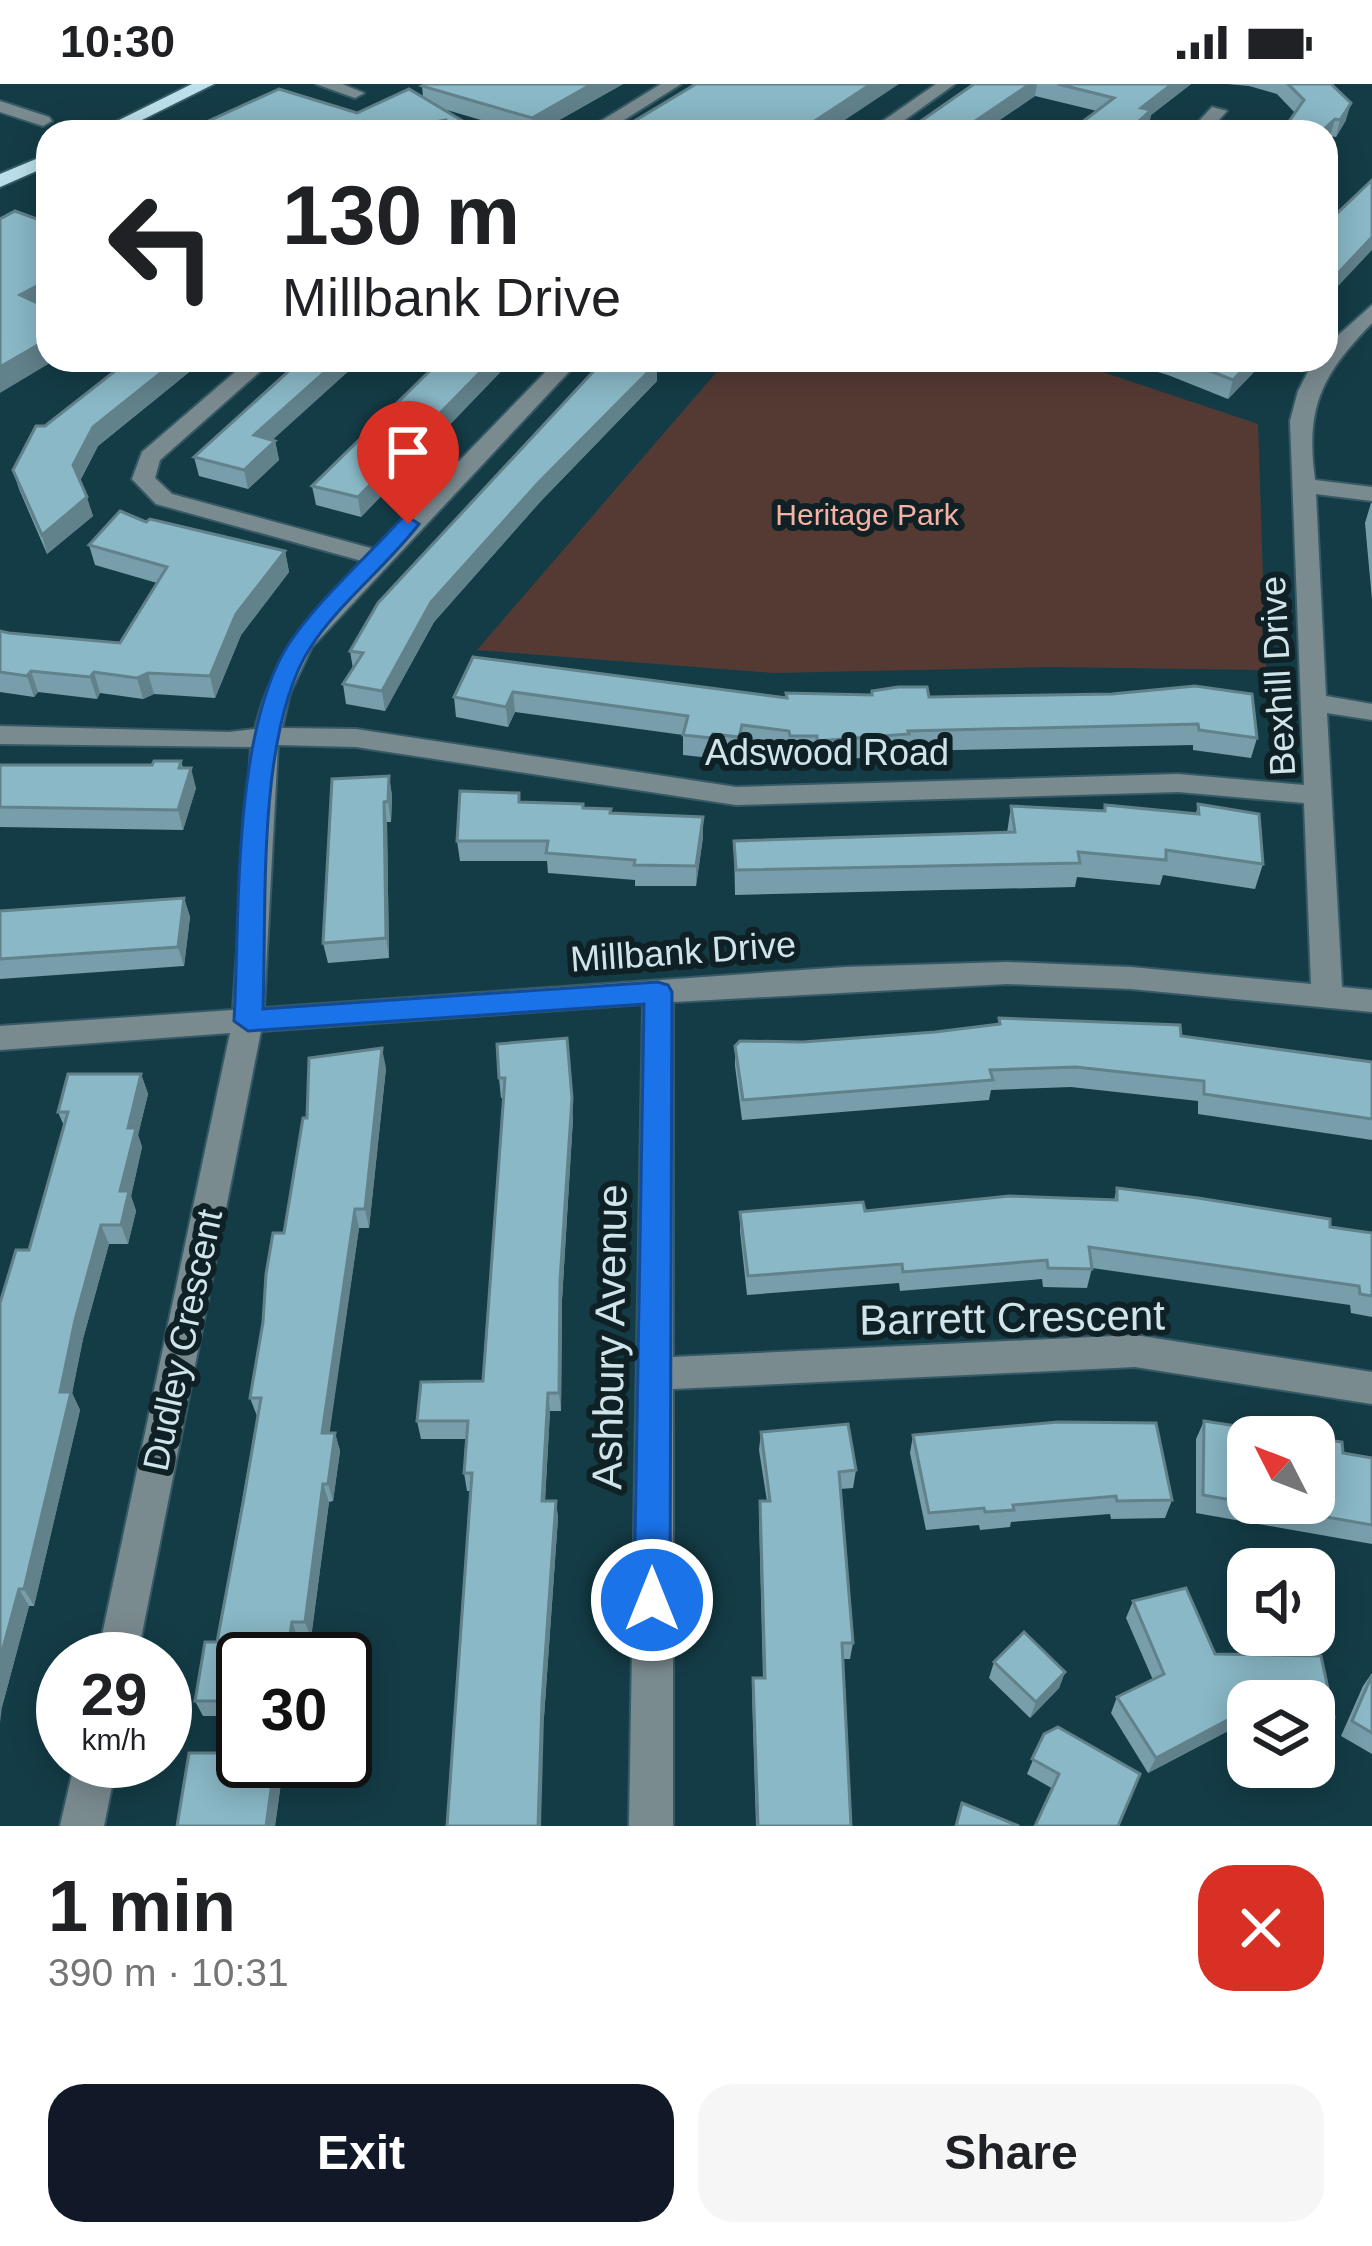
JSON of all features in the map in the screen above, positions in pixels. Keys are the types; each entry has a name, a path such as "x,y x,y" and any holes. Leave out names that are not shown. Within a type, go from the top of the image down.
{"main road":[{"path":"130,120 206,84"},
{"path":"0,181 36,164"}],"street":[{"path":"324,84 355,93"},
{"path":"612,120 673,84"},
{"path":"894,120 947,84"},
{"path":"0,106 38,120"},
{"path":"1209,120 1217,111"},
{"name":"Bexhill Drive","path":"1338,344 1370,316"},
{"path":"248,372 150,457 143,478 164,499 376,557"},
{"name":"Dudley Crescent","path":"123,1632 248,1021 261,762 277,693 300,645 376,557 556,372"},
{"name":"Bexhill Drive","path":"1314,372 1296,432 1304,487 1327,997"},
{"path":"1304,487 1372,494"},
{"path":"1314,702 1372,712"},
{"name":"Adswood Road","path":"0,735 229,742 267,736 356,738 736,796 1178,783 1318,795"},
{"name":"Millbank Drive","path":"0,1038 845,978 1007,973 1131,978 1372,1001"},
{"name":"Ashbury Avenue","path":"651,1826 658,992"},
{"name":"Barrett Crescent","path":"652,1374 1135,1351 1372,1388"},
{"path":"82,1826 90,1788"}],"green space":[{"name":"Heritage Park","path":"717,372 1103,372 1258,424 1266,670 1049,667 774,673 477,650"}],"building":[{"path":"592,84 532,118 422,86"},
{"path":"696,84 871,84 816,120 636,120"},
{"path":"974,84 1030,84 977,120 922,120"},
{"path":"1058,84 1172,84 1141,108 1151,110 1140,120 1085,120 1114,98"},
{"path":"1288,84 1331,84 1351,103 1340,120 1290,120 1304,100"},
{"path":"279,89 357,113 409,89 461,120 446,120 211,120"},
{"path":"1372,180 1372,237 1338,273 1338,213"},
{"path":"15,211 36,219 36,286 20,295 36,302 36,346 0,367 0,219"},
{"path":"114,372 162,372 93,427 73,465 87,497 42,535 13,470 36,426 45,426"},
{"path":"288,372 325,372 254,435 275,441 244,470 194,457"},
{"path":"429,372 480,372 358,497 312,486"},
{"path":"593,372 648,372 538,483 431,602 382,691 343,684 363,653 350,651 378,603"},
{"path":"1213,372 1241,372 1233,380"},
{"path":"120,511 146,522 150,519 285,551 236,614 210,676 0,672 0,631 120,643 167,567 89,545"},
{"path":"473,657 787,698 786,693 872,695 872,691 898,687 927,687 929,697 1112,694 1195,686 1252,694 1257,738 1199,730 1198,724 908,731 817,741 817,736 790,736 789,731 742,725 739,737 713,734 712,738 683,735 688,716 513,692 506,707 454,697"},
{"path":"154,761 181,761 179,768 191,768 178,810 0,807 0,765 152,765"},
{"path":"389,776 388,801 384,802 386,938 323,943 332,779"},
{"path":"460,791 519,793 519,802 583,804 583,808 611,809 610,813 703,817 696,866 634,865 635,860 546,853 548,841 457,841"},
{"path":"1198,804 1259,814 1263,864 1166,850 1166,860 1078,852 1080,863 736,870 734,841 1015,832 1011,806 1105,811 1105,805 1199,814"},
{"path":"184,898 178,947 0,959 0,911"},
{"path":"999,1018 1180,1025 1181,1036 1372,1062 1372,1119 1204,1094 1204,1081 1076,1067 990,1070 993,1080 743,1100 735,1046 740,1041 803,1042 935,1032 1000,1024"},
{"path":"567,1038 572,1098 560,1281 559,1393 548,1393 542,1501 556,1501 538,1826 447,1826 472,1473 464,1473 468,1421 417,1421 421,1382 483,1381 505,1078 499,1078 497,1044"},
{"path":"382,1048 365,1209 355,1209 322,1433 335,1433 328,1484 323,1484 305,1622 292,1622 290,1632 219,1632 261,1398 250,1398 266,1274 273,1233 284,1233 303,1118 307,1118 309,1058"},
{"path":"68,1074 141,1074 128,1128 136,1128 120,1191 129,1191 121,1225 101,1225 60,1392 71,1392 24,1589 19,1589 0,1659 0,1303 16,1250 29,1250 68,1112 58,1112"},
{"path":"1117,1188 1330,1219 1330,1227 1372,1233 1372,1296 1360,1294 1359,1286 1089,1247 1092,1269 1048,1268 1047,1260 903,1272 902,1264 748,1276 740,1212 863,1202 865,1211 1009,1196 1117,1200"},
{"path":"1204,1421 1227,1425 1227,1499 1203,1495"},
{"path":"1058,1422 1156,1423 1172,1500 1117,1501 1116,1496 1013,1505 1014,1510 929,1513 913,1435"},
{"path":"848,1424 856,1470 839,1472 853,1643 842,1643 851,1826 758,1826 753,1678 765,1678 760,1501 770,1501 761,1432"},
{"path":"1335,1441 1342,1442 1343,1453 1372,1458 1372,1525 1335,1518"},
{"path":"1186,1588 1215,1654 1321,1656 1326,1680 1227,1680 1227,1720 1156,1758 1117,1697 1164,1674 1133,1601"},
{"path":"1024,1632 1065,1672 1036,1702 994,1662"},
{"path":"205,1642 216,1642 216,1701 195,1701"},
{"path":"1372,1675 1372,1733 1352,1721"},
{"path":"1058,1727 1140,1774 1118,1826 1035,1826 1059,1774 1032,1759 1044,1734"},
{"path":"192,1753 216,1753 216,1788 271,1788 266,1826 177,1826 183,1788 192,1788"},
{"path":"962,1803 1019,1826 956,1826"}],"route":[{"path":"408,524 300,645 277,693 261,762 248,1021 658,992 652,1600"}]}
